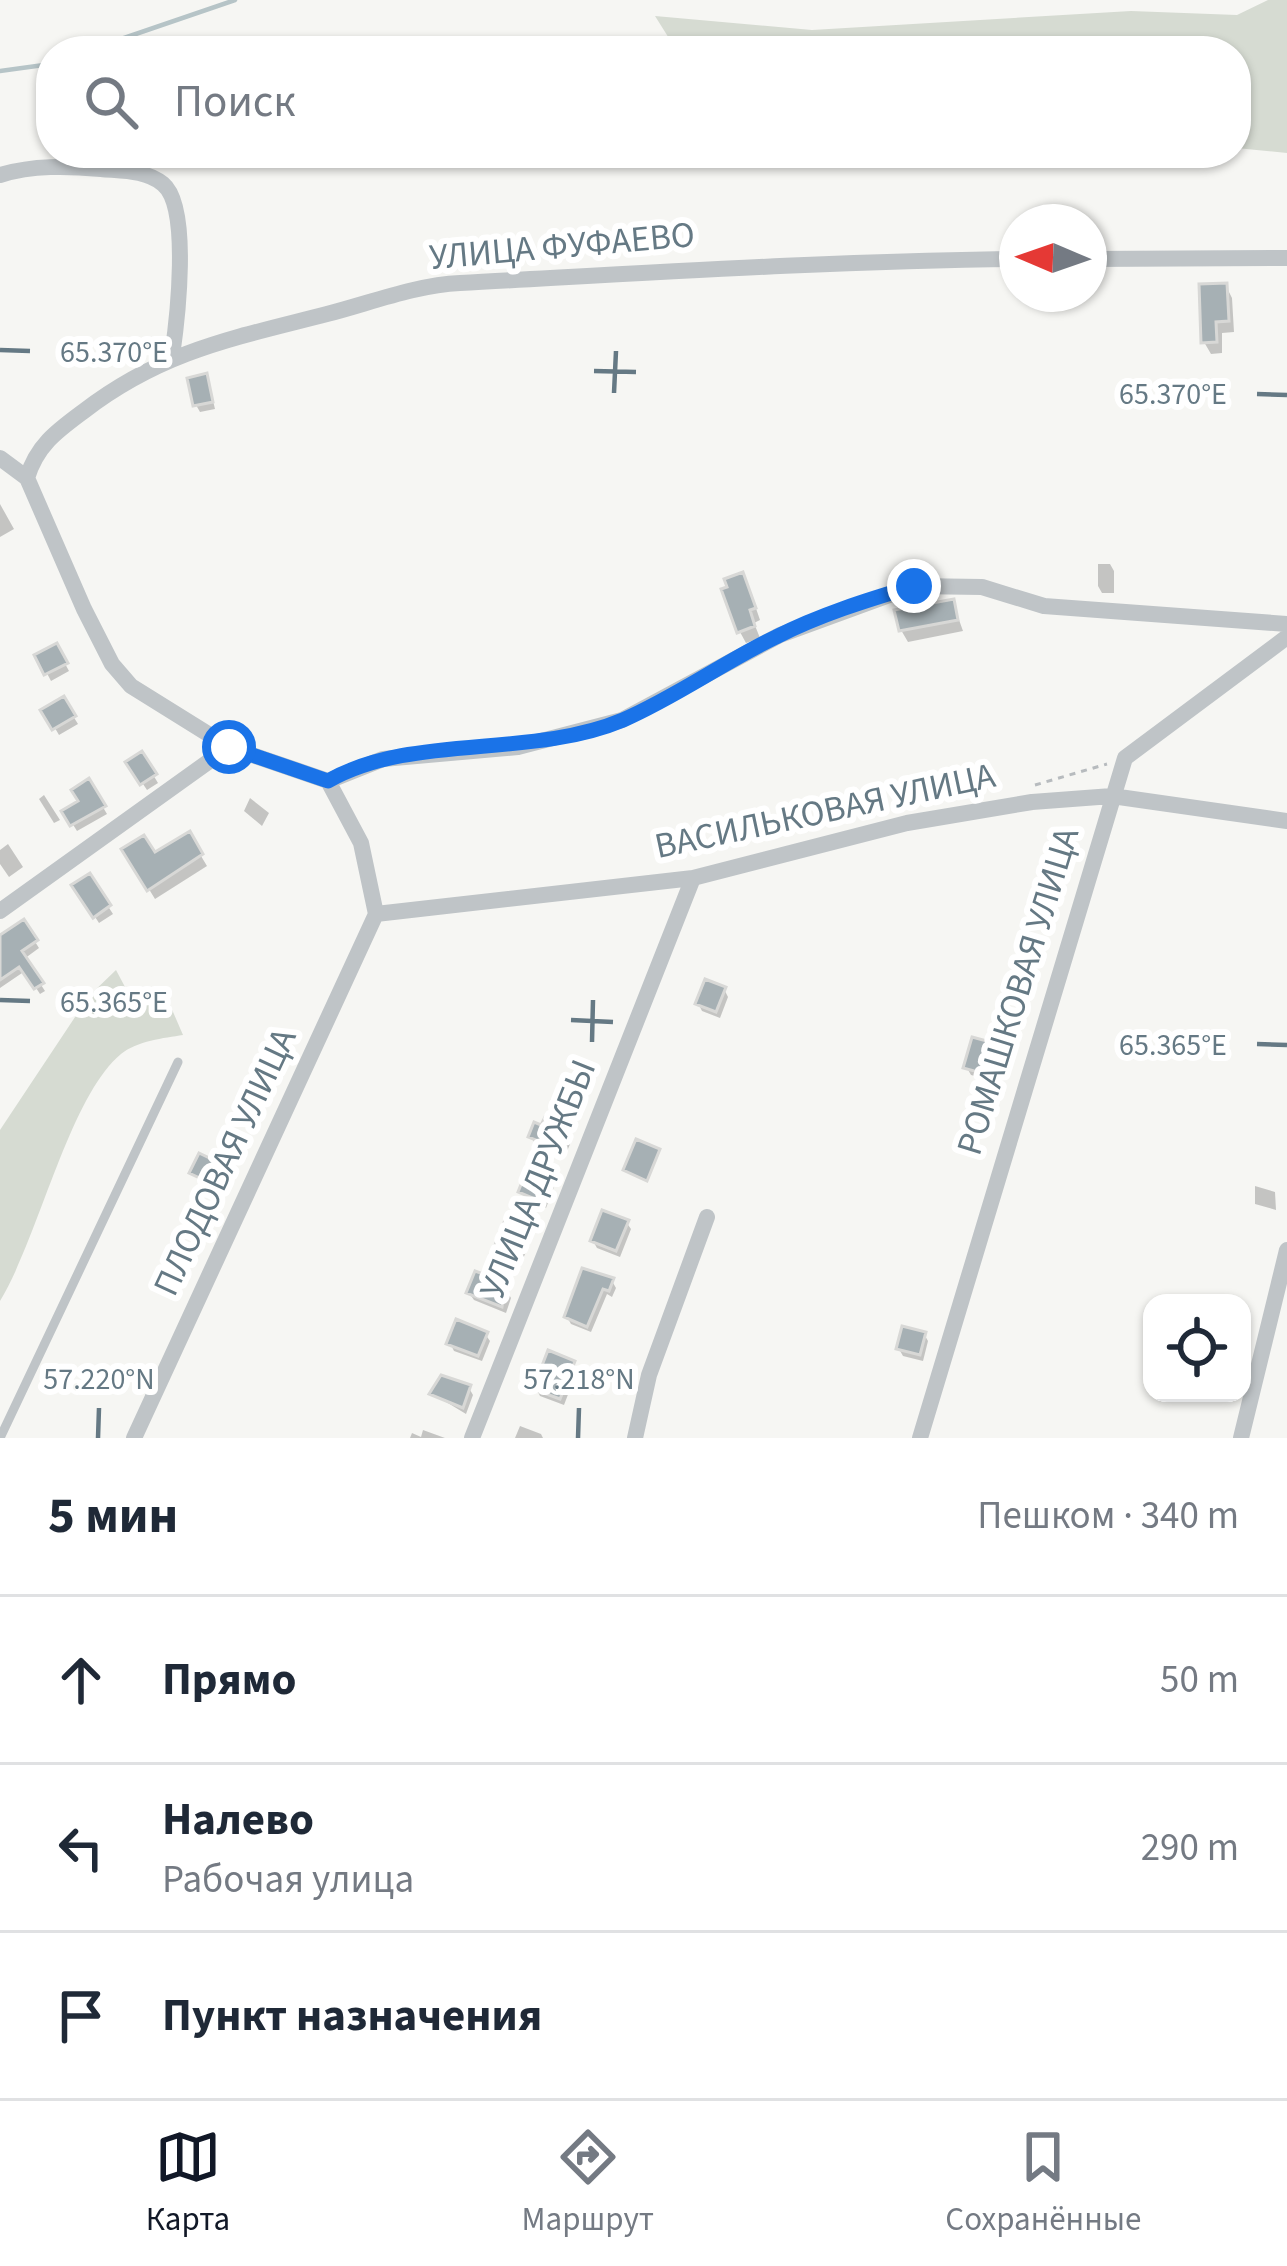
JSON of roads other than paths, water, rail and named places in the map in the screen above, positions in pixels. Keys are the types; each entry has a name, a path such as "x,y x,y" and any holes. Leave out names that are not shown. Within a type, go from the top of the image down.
{"street":[{"path":"0,175 51,168"},
{"path":"90,168 139,172 163,184 174,199 180,245 172,356"},
{"path":"1107,259 1287,258"},
{"name":"УЛИЦА ФУФАЕВО","path":"26,478 46,440 130,375 172,356 458,283 500,285 723,266 999,260"},
{"path":"0,458 26,478 112,664 131,686 229,747 328,781 383,759 518,746 622,720 780,634 914,586 982,587 1043,606 1287,624"},
{"path":"0,474 26,478"},
{"name":"РОМАШКОВАЯ УЛИЦА","path":"920,1438 1126,758 1287,637"},
{"path":"0,911 229,747"},
{"path":"328,781 361,843 376,914"},
{"name":"ВАСИЛЬКОВАЯ УЛИЦА","path":"376,914 693,878 907,823 1032,802 1112,796 1287,821"},
{"name":"УЛИЦА ДРУЖБЫ","path":"472,1438 693,878"},
{"name":"ПЛОДОВАЯ УЛИЦА","path":"134,1438 376,914"},
{"path":"635,1438 649,1375 707,1217"},
{"path":"1241,1438 1287,1250"}],"lane":[{"path":"0,1438 178,1063"}],"waterway":[{"path":"130,36 235,0"},
{"path":"0,71 36,66"}]}
